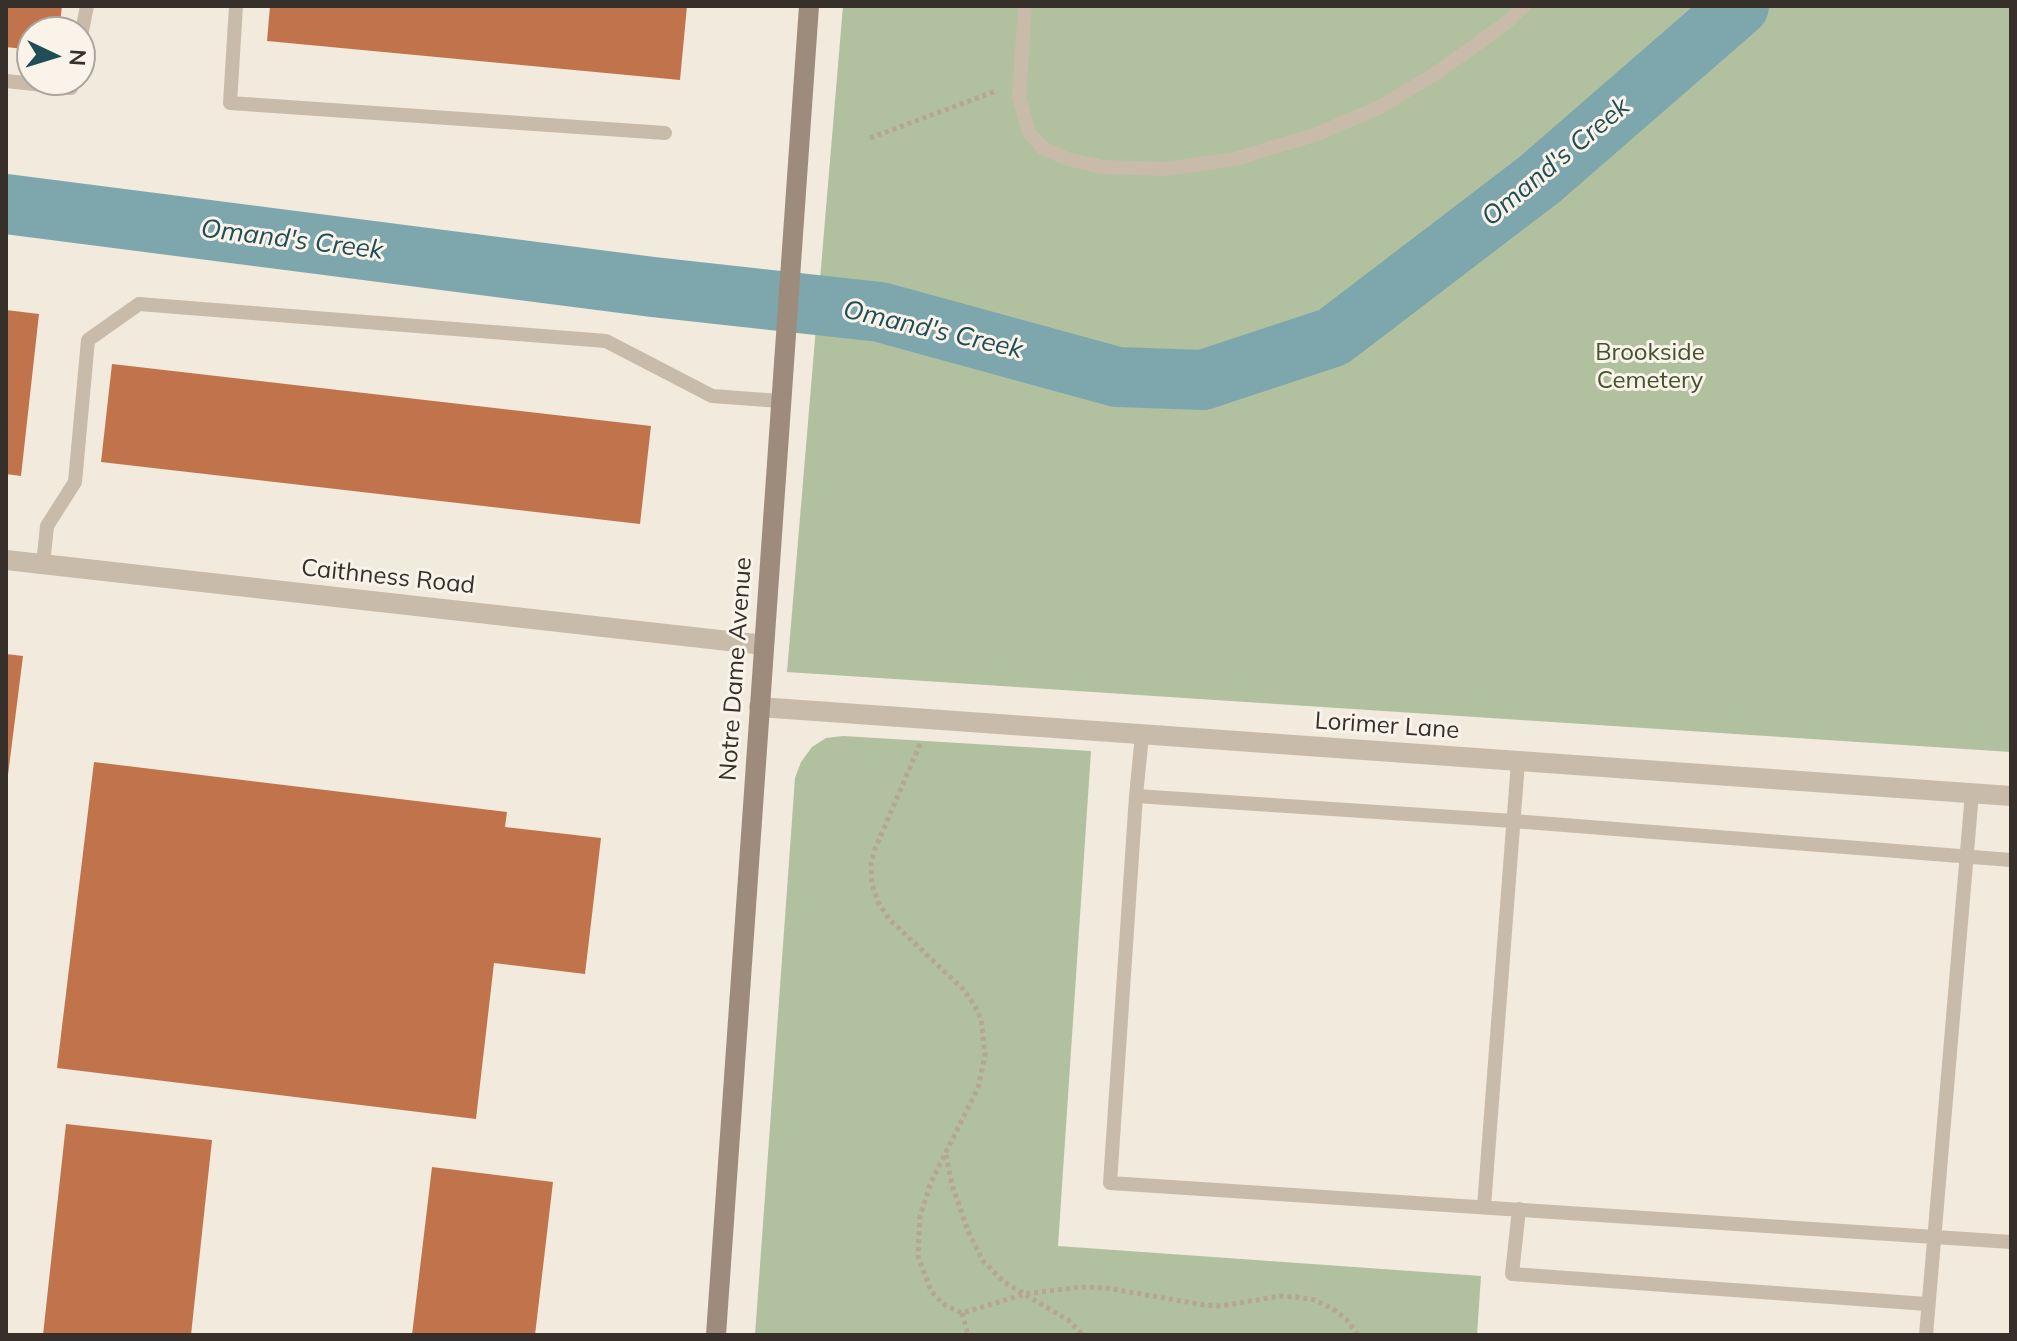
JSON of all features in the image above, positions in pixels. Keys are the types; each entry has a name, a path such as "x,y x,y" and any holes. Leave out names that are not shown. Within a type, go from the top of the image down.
{"street":[{"name":"Notre Dame Avenue","path":"716,1335 809,6"},
{"name":"Caithness Road","path":"6,560 764,645"},
{"name":"Lorimer Lane","path":"759,707 2011,796"}],"lane":[{"path":"236,6 230,103 665,133"},
{"path":"1025,6 1019,97 1029,133 1043,148 1067,159 1103,167 1165,169 1221,161 1317,134 1380,107 1438,72 1506,23 1524,6"},
{"path":"43,564 47,526 75,482 88,340 139,304 606,341 712,396 780,401"},
{"path":"1142,735 1110,1183 2011,1242"},
{"path":"1484,1206 1518,762"},
{"path":"1926,1335 1972,793"},
{"path":"1136,796 1513,821 2011,860"},
{"path":"1519,1209 1512,1274 1927,1304"}],"path":[{"path":"870,138 1020,82"},
{"path":"928,720 871,864 872,885 889,919 963,989 981,1019 985,1055 982,1073 970,1108 931,1182 920,1216 918,1256 931,1291 943,1304 962,1313 1025,1294 1067,1288 1107,1288 1183,1303 1221,1306 1280,1296 1296,1297 1315,1300 1333,1309 1347,1320 1358,1335"},
{"path":"946,1155 952,1185 975,1249 992,1272 1068,1320 1083,1335"},
{"path":"962,1313 968,1335"}],"green space":[{"name":"Brookside Cemetery","path":"843,6 2011,6 2011,752 787,672"},
{"path":"843,736 1091,751 1058,1246 1481,1276 1477,1335 755,1335 795,778 801,762 812,747 826,738"}],"building":[{"path":"6,6 62,6 61,16 16,16 16,48 6,47"},
{"path":"270,6 687,6 680,80 267,41"},
{"path":"6,310 39,314 21,476 6,474"},
{"path":"112,364 651,426 640,524 101,462"},
{"path":"6,654 23,656 8,775 6,775"},
{"path":"94,762 507,812 505,827 601,838 585,974 494,963 476,1119 57,1068"},
{"path":"66,1124 212,1140 191,1335 43,1335"},
{"path":"432,1167 553,1182 535,1335 412,1335"}],"waterway":[{"name":"Omand's Creek","path":"6,204 653,287 880,312 1117,377 1203,380 1333,337 1540,179 1739,6"}]}
